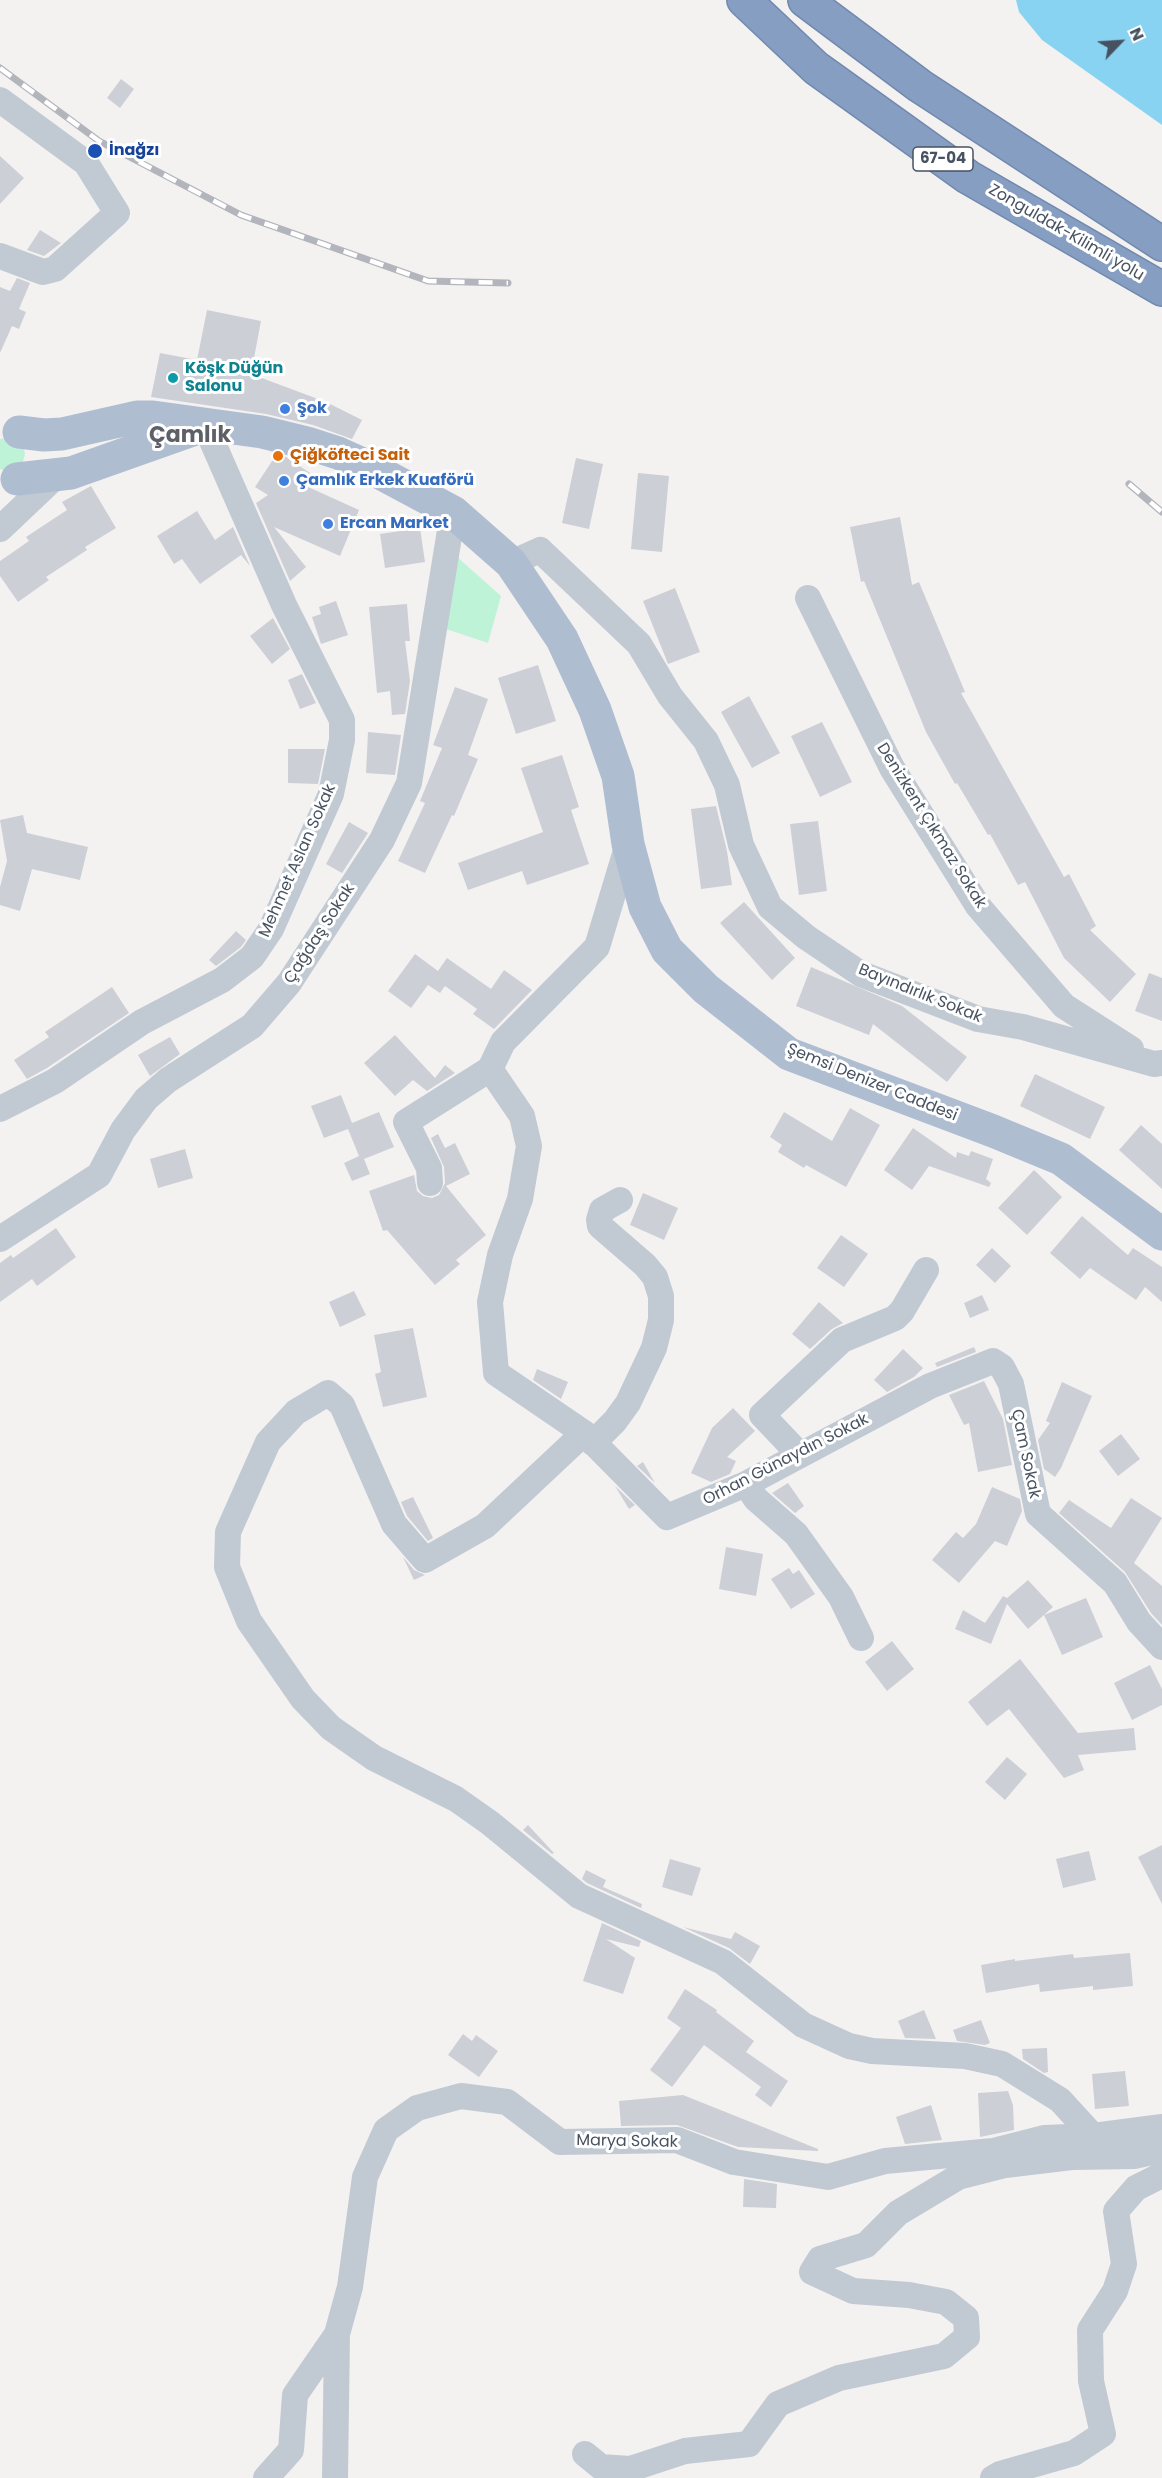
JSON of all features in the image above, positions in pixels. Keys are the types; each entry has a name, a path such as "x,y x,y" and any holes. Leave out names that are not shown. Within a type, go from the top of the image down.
{"highway":[{"name":"Zonguldak-Kilimli yolu","path":"744,0 816,68 968,177 1162,289"},
{"name":"67-04","path":"805,0 921,86 1162,244"}],"main road":[{"name":"Şemsi Denizer Caddesi","path":"9,431 44,435 62,434 137,417 170,418 237,428 307,442 367,466 453,512 511,563 562,639 595,710 618,776 628,844 645,907 667,950 706,989 789,1054 993,1131 1061,1160 1162,1234"},
{"name":"Şemsi Denizer Caddesi","path":"4,480 71,472 206,425"},
{"path":"4,480 30,468 33,460 30,443 9,431"}],"street":[{"path":"0,100 86,164 117,213 55,269 43,272 0,256"},
{"name":"Mehmet Aslan Sokak","path":"0,1109 55,1081 142,1022 222,980 252,957 271,929 331,794 342,740 342,720 284,606 206,425"},
{"path":"2,521 58,474"},
{"name":"Çağdaş Sokak","path":"0,1239 99,1174 123,1130 146,1099 168,1080 252,1026 289,983 382,840 409,783 453,512"},
{"name":"Bayındırlık Sokak","path":"511,563 540,550 639,644 670,696 706,741 727,785 741,845 770,907 806,937 861,974 946,1008 978,1019 1023,1027 1159,1066"},
{"name":"Denizkent Çıkmaz Sokak","path":"808,598 892,768 978,906 1064,1006 1159,1066"},
{"path":"430,1183 429,1168 406,1122 490,1069 503,1042 597,947 628,844"},
{"name":"Orhan Günaydın Sokak","path":"490,1069 522,1116 529,1146 519,1199 501,1255 490,1302 495,1373 588,1438 667,1517 746,1484 930,1386 993,1361"},
{"path":"620,1200 602,1210 600,1226 656,1277 661,1296 661,1320 654,1348 628,1403 615,1421 588,1438 485,1526 425,1560 394,1524 342,1405 328,1393 296,1412 268,1442 228,1532 226,1567 249,1622 303,1699 331,1728 374,1758 456,1799 490,1823 579,1896 723,1962 803,2025 849,2046 872,2051 965,2056 1002,2064 1060,2100 1093,2136 1162,2127"},
{"path":"800,1455 762,1415 842,1340 895,1318 902,1311 926,1270"},
{"name":"Çam Sokak","path":"993,1361 1002,1367 1011,1384 1038,1514 1115,1583 1139,1622 1162,1647"},
{"path":"746,1484 756,1499 796,1534 842,1597 861,1638"},
{"name":"Marya Sokak","path":"337,2334 350,2287 366,2177 387,2130 417,2108 461,2096 507,2102 560,2142 677,2139 734,2162 828,2176 885,2161 993,2151 1044,2138 1093,2136"},
{"path":"585,2454 601,2468 630,2469 685,2451 748,2444 778,2404 839,2378 944,2356 967,2337 966,2318 946,2302 909,2295 853,2291 812,2272 820,2259 866,2245 898,2213 958,2177 1005,2165 1072,2157 1134,2156 1162,2150"},
{"path":"993,2478 1074,2453 1103,2434 1091,2381 1090,2330 1115,2290 1124,2264 1116,2211 1136,2188 1162,2175"},
{"path":"266,2478 291,2450 295,2395 337,2334"},
{"path":"335,2478 337,2334"}],"green space":[{"path":"6,438 24,449 25,454 22,465 7,472 0,469 0,439"},
{"path":"447,548 501,596 488,643 434,625"}],"water":[{"path":"1016,0 1162,0 1162,125 1042,40 1019,12"}],"building":[{"path":"121,79 134,89 120,108 107,98"},
{"path":"0,156 24,178 0,204"},
{"path":"40,230 61,243 44,256 27,250"},
{"path":"17,278 30,283 19,309 26,312 19,329 12,326 0,353 0,287 10,291"},
{"path":"207,310 261,321 251,374 326,402 362,420 352,439 313,425 266,414 151,397 160,353 197,360"},
{"path":"276,455 286,457 313,475 306,486 359,510 340,556 274,527 306,567 290,581 256,503 268,495 255,487"},
{"path":"576,458 603,464 589,529 562,523"},
{"path":"638,473 669,476 662,552 631,549"},
{"path":"91,486 116,528 85,547 87,550 46,577 49,580 18,602 0,576 0,561 29,541 26,537 67,510 62,502"},
{"path":"197,511 215,540 233,527 250,566 241,555 200,584 182,559 174,564 157,536"},
{"path":"900,517 912,585 919,582 965,692 961,693 1064,877 1069,874 1096,926 1090,930 1136,974 1110,1002 1064,958 1025,882 1018,885 990,834 988,835 957,783 955,784 926,732 864,581 861,582 850,527"},
{"path":"420,528 425,562 385,568 380,534"},
{"path":"675,588 700,652 668,664 643,601"},
{"path":"336,601 348,635 321,644 312,617 321,614 319,607"},
{"path":"407,604 410,641 405,641 410,681 405,714 392,715 390,691 377,693 369,607"},
{"path":"273,618 290,649 272,664 250,636"},
{"path":"538,665 556,721 516,734 498,678"},
{"path":"302,674 316,703 300,709 288,680"},
{"path":"455,687 488,699 468,755 478,759 454,816 452,815 425,873 398,861 425,803 420,801 442,748 433,745"},
{"path":"749,696 780,753 752,768 721,712"},
{"path":"822,722 852,782 820,797 791,736"},
{"path":"368,732 401,735 395,775 366,773"},
{"path":"288,749 325,749 318,784 288,783"},
{"path":"562,755 579,807 571,810 589,864 527,885 522,871 468,890 458,863 543,832 521,768"},
{"path":"716,806 727,851 732,885 701,889 691,809"},
{"path":"23,815 27,833 88,847 80,880 32,869 20,911 0,905 0,887 7,861 0,820"},
{"path":"818,821 827,891 799,895 790,824"},
{"path":"349,822 368,833 342,873 326,864"},
{"path":"744,902 795,958 772,980 720,923"},
{"path":"236,931 246,940 241,947 216,966 209,960"},
{"path":"415,954 438,971 447,958 491,989 504,970 532,990 494,1029 473,1014 477,1009 445,986 440,993 428,985 411,1008 388,991"},
{"path":"811,967 902,1006 967,1057 947,1082 873,1024 869,1035 796,1006"},
{"path":"1149,973 1162,978 1162,1021 1135,1011"},
{"path":"112,987 129,1013 27,1079 14,1060 49,1037 45,1032"},
{"path":"395,1035 435,1078 445,1065 455,1073 427,1091 413,1080 395,1096 364,1063"},
{"path":"170,1037 180,1054 150,1076 138,1055"},
{"path":"1035,1074 1105,1107 1090,1139 1020,1106"},
{"path":"341,1095 352,1123 379,1112 394,1147 364,1159 370,1174 352,1181 344,1163 359,1156 348,1129 324,1138 311,1106"},
{"path":"850,1108 880,1125 846,1187 806,1165 804,1168 778,1152 782,1145 770,1137 784,1112 832,1141"},
{"path":"1141,1125 1162,1144 1162,1189 1119,1150"},
{"path":"913,1128 956,1158 957,1152 969,1156 971,1151 993,1159 986,1179 991,1183 989,1187 929,1166 912,1190 884,1170"},
{"path":"438,1134 445,1148 455,1143 470,1174 446,1186 486,1235 456,1260 460,1264 435,1285 387,1230 383,1231 369,1191 414,1175 417,1191 423,1196 432,1198 439,1195 445,1183 444,1167 431,1138"},
{"path":"185,1149 193,1178 158,1188 150,1159"},
{"path":"1034,1170 1062,1197 1027,1235 998,1208"},
{"path":"643,1193 678,1208 664,1240 630,1225"},
{"path":"1082,1216 1128,1255 1133,1248 1162,1267 1162,1302 1145,1287 1136,1300 1090,1268 1080,1279 1050,1253"},
{"path":"56,1228 76,1257 37,1286 32,1279 0,1302 0,1263 11,1255 13,1258"},
{"path":"841,1235 868,1254 844,1287 817,1268"},
{"path":"992,1248 1011,1266 995,1283 976,1265"},
{"path":"354,1291 366,1315 340,1327 329,1302"},
{"path":"982,1295 989,1310 970,1318 964,1303"},
{"path":"819,1302 843,1323 832,1329 810,1349 792,1334"},
{"path":"413,1328 427,1397 383,1407 375,1374 381,1372 374,1335"},
{"path":"974,1347 976,1352 937,1367 935,1363"},
{"path":"903,1349 923,1368 914,1377 887,1392 874,1380"},
{"path":"537,1369 568,1382 561,1399 533,1380"},
{"path":"984,1381 1003,1419 1012,1465 978,1472 969,1423 964,1425 949,1395"},
{"path":"1062,1382 1092,1396 1055,1477 1044,1469 1038,1440 1050,1423 1046,1421"},
{"path":"733,1408 755,1431 727,1457 736,1461 730,1474 711,1482 691,1473 712,1428"},
{"path":"1121,1434 1140,1459 1118,1476 1099,1451"},
{"path":"643,1462 655,1483 637,1466"},
{"path":"788,1483 804,1506 795,1513 772,1493"},
{"path":"615,1486 635,1505 629,1509"},
{"path":"992,1487 1020,1499 1022,1511 1007,1546 995,1541 959,1583 932,1560 956,1532 963,1538 976,1524"},
{"path":"413,1497 433,1538 428,1541 407,1516 401,1502"},
{"path":"1131,1498 1162,1518 1134,1563 1162,1586 1162,1625 1151,1613 1125,1572 1059,1513 1069,1500 1111,1528"},
{"path":"726,1547 763,1554 756,1596 719,1589"},
{"path":"403,1557 414,1570 425,1575 414,1580"},
{"path":"789,1568 793,1574 799,1570 815,1594 791,1609 771,1579"},
{"path":"1028,1580 1053,1607 1028,1629 1007,1604 991,1644 955,1629 963,1610 985,1623 1003,1596 1007,1598"},
{"path":"1086,1598 1103,1637 1062,1655 1044,1615"},
{"path":"892,1641 914,1669 887,1691 865,1662"},
{"path":"1020,1659 1078,1733 1134,1728 1136,1750 1078,1755 1084,1770 1064,1778 1009,1709 987,1726 968,1702"},
{"path":"1150,1665 1162,1689 1162,1705 1132,1720 1114,1683"},
{"path":"1007,1757 1027,1774 1005,1800 985,1782"},
{"path":"528,1825 554,1853 552,1854 523,1830"},
{"path":"1162,1845 1162,1904 1138,1857"},
{"path":"1089,1851 1096,1880 1063,1888 1056,1859"},
{"path":"670,1859 701,1868 692,1896 662,1887"},
{"path":"586,1870 606,1880 603,1887 642,1904 641,1908 587,1883 582,1879"},
{"path":"602,1923 641,1941 639,1947 606,1939 635,1958 623,1994 583,1981"},
{"path":"683,1927 731,1939 735,1932 760,1946 750,1964 729,1948"},
{"path":"1130,1953 1133,1986 1093,1990 1093,1986 1040,1992 1039,1984 986,1993 981,1965 1015,1959 1015,1961 1073,1954 1074,1958"},
{"path":"685,1989 717,2010 716,2012 754,2041 746,2052 788,2081 771,2107 755,2095 761,2087 704,2045 672,2087 650,2070 681,2028 667,2018"},
{"path":"924,2010 936,2039 905,2038 898,2021"},
{"path":"981,2020 990,2043 985,2045 957,2041 953,2030"},
{"path":"463,2034 472,2041 476,2035 498,2051 479,2077 448,2055"},
{"path":"1047,2048 1048,2072 1044,2073 1023,2059 1022,2049"},
{"path":"1125,2071 1129,2106 1095,2109 1092,2074"},
{"path":"1008,2091 1013,2105 1014,2130 980,2137 978,2093"},
{"path":"683,2095 818,2149 818,2151 738,2147 677,2125 621,2126 619,2101"},
{"path":"931,2105 942,2140 905,2144 896,2117"},
{"path":"744,2179 777,2184 776,2208 743,2207"}],"railway":[{"path":"0,68 99,141 241,215 428,281 508,283"},
{"path":"1129,484 1162,512"}],"place":[{"name":"İnağzı","path":"95,151"},
{"name":"Köşk Düğün Salonu","path":"173,378"},
{"name":"Şok","path":"285,409"},
{"name":"Çiğköfteci Sait","path":"278,456"},
{"name":"Çamlık Erkek Kuaförü","path":"284,481"},
{"name":"Ercan Market","path":"328,524"}],"district":[{"name":"Çamlık","path":"190,436"}]}
